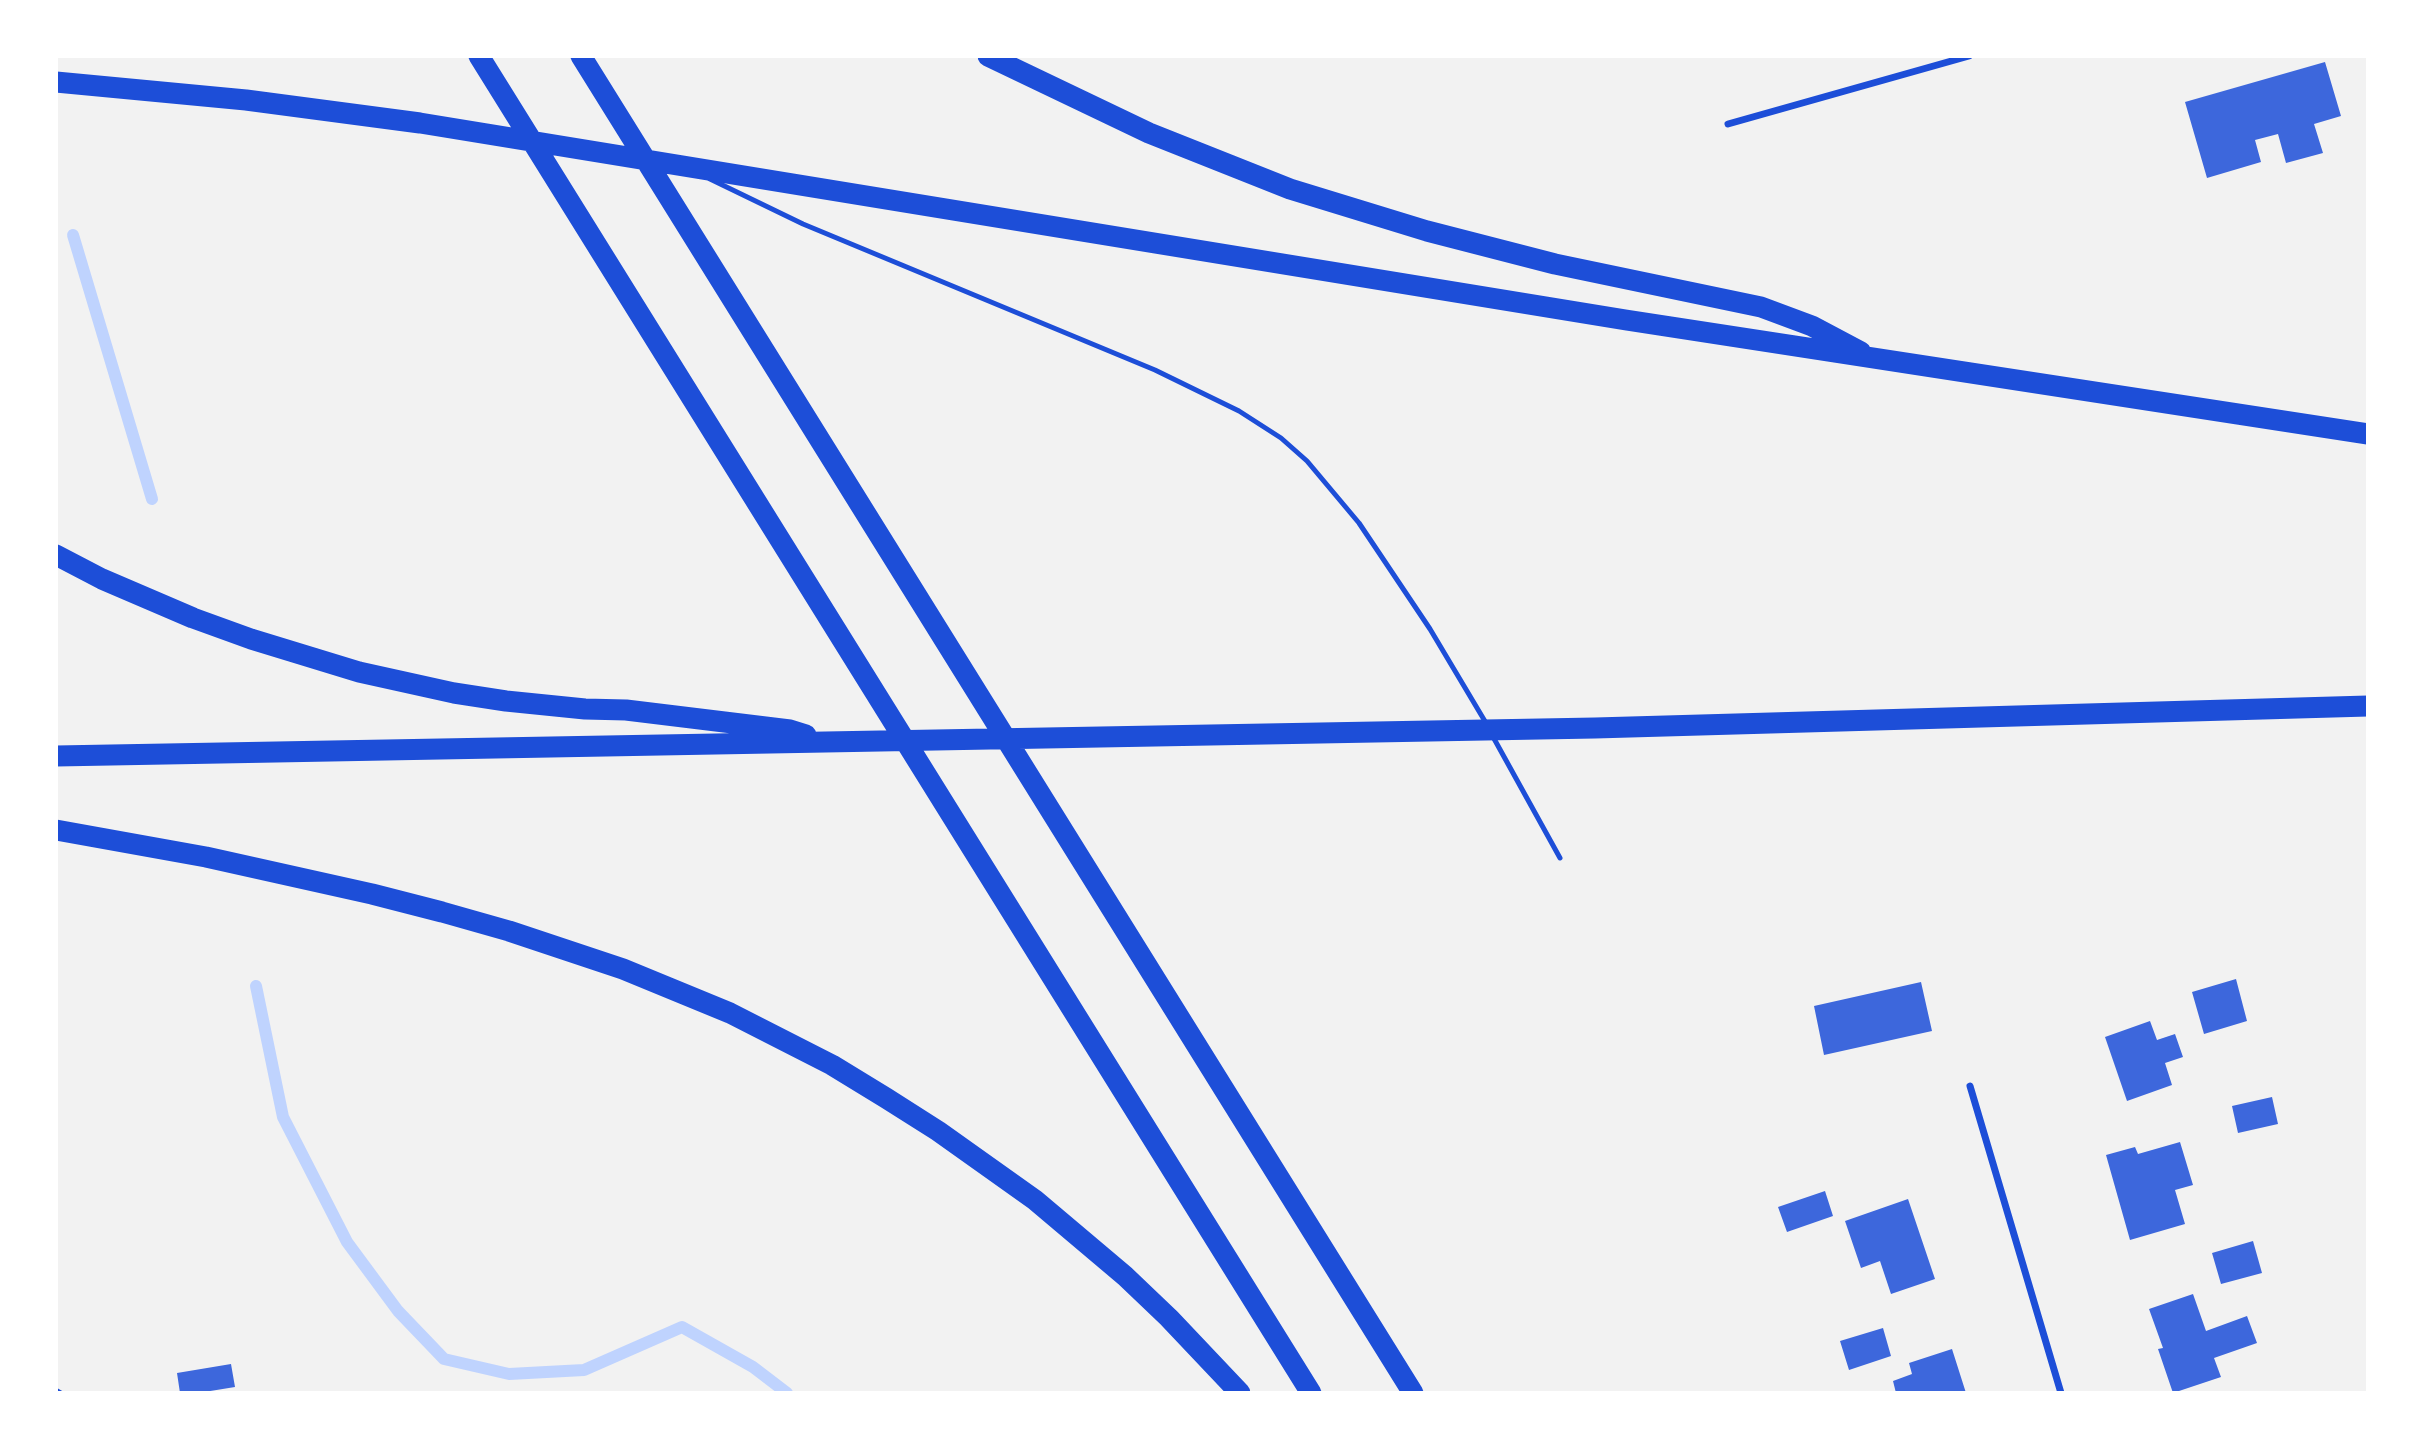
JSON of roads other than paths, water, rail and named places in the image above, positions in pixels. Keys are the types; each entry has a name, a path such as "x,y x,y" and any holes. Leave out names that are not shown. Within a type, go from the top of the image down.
{"highway":[{"path":"479,56 1311,1393"},
{"path":"581,56 1413,1393"},
{"path":"988,56 1149,134 1290,189 1427,231 1555,264 1761,307 1812,326 1875,359"},
{"path":"56,82 234,98 420,123 1875,359 2368,434"},
{"path":"56,555 102,579 193,618 296,654 372,675 506,701 626,710 829,743 1595,727 2368,706"},
{"path":"56,755 794,737"},
{"path":"56,830 219,860 442,912 623,969 730,1013 832,1065 886,1098 1035,1200 1134,1284 1240,1393"}],"street":[{"path":"1728,124 1969,56"},
{"path":"1970,1086 2061,1393"}],"lane":[{"path":"681,164 803,224 1155,370 1239,411 1281,438 1332,488 1390,568 1472,699 1560,858"}],"waterway":[{"path":"73,235 152,499"},
{"path":"256,986 283,1117 347,1242 398,1311 444,1359 509,1374 584,1370 682,1327 753,1367 787,1393"}]}
